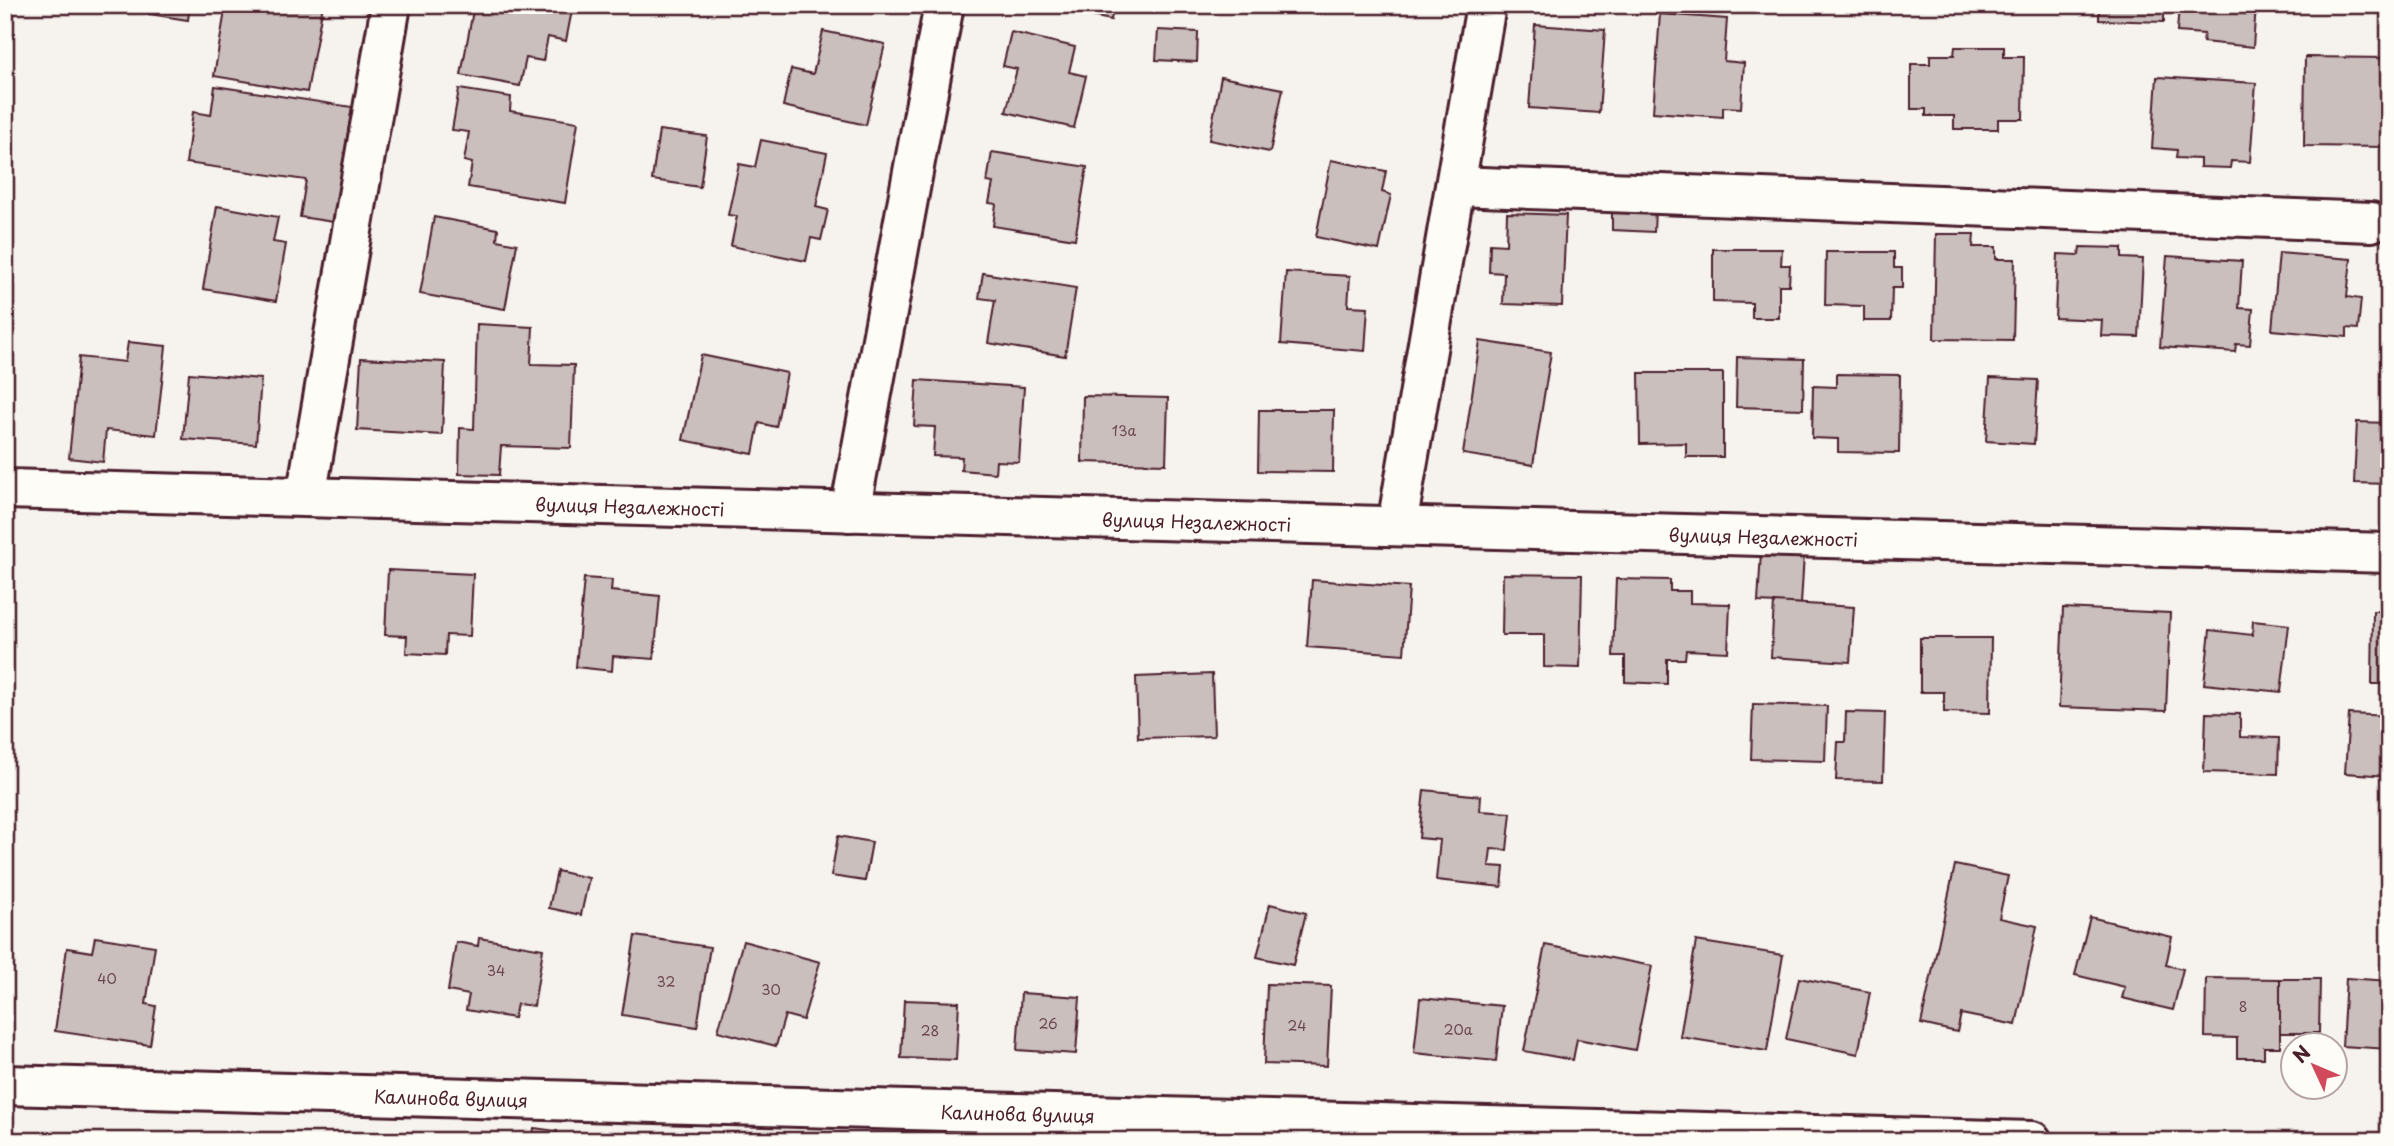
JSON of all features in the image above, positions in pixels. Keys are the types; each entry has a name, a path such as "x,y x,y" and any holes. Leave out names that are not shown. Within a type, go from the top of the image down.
{"street":[{"path":"306,497 391,5"},
{"path":"850,512 944,5"},
{"path":"1397,525 1486,5"},
{"path":"1456,186 2371,222"},
{"name":"вулиця Незалежності","path":"5,489 2389,553"},
{"name":"Калинова вулиця","path":"5,1085 2032,1141"}],"building":[{"path":"150,5 190,5 188,20 149,14"},
{"path":"226,5 323,5 307,92 214,76"},
{"path":"474,5 573,5 566,41 548,37 543,61 526,58 520,86 461,75"},
{"path":"1036,5 1114,5 1111,20"},
{"path":"2099,5 2164,5 2164,22 2099,20"},
{"path":"2179,5 2256,5 2253,47 2203,42 2204,34 2177,32"},
{"path":"1660,14 1727,19 1724,61 1744,63 1741,108 1723,107 1723,117 1653,112"},
{"path":"1535,25 1605,30 1599,113 1529,108"},
{"path":"1158,30 1198,32 1197,62 1156,60"},
{"path":"823,31 885,44 866,125 783,106 791,69 813,74"},
{"path":"1011,32 1075,47 1069,72 1086,76 1074,128 1006,112 1017,69 1003,66"},
{"path":"1955,47 2004,47 2004,57 2024,57 2023,119 1998,119 1998,129 1954,129 1954,116 1926,116 1926,109 1911,109 1911,64 1930,64 1930,55 1954,55"},
{"path":"2305,57 2388,58 2387,147 2304,146"},
{"path":"1221,77 1283,89 1270,152 1209,140"},
{"path":"2157,77 2256,83 2250,162 2231,161 2230,168 2200,167 2200,159 2176,158 2177,150 2152,148"},
{"path":"215,86 352,107 334,222 300,217 306,180 186,163 193,112 211,115"},
{"path":"459,89 511,97 510,111 578,122 565,203 468,187 472,163 464,161 469,132 452,130"},
{"path":"659,130 707,136 700,187 652,180"},
{"path":"761,140 827,153 816,207 828,210 821,240 811,238 806,261 731,246 737,216 728,215 739,164 755,167"},
{"path":"992,152 1087,167 1075,239 993,226 996,204 989,203 993,183 987,182"},
{"path":"1331,160 1386,171 1382,192 1391,195 1379,250 1316,237"},
{"path":"217,206 278,217 273,242 286,244 276,301 203,289"},
{"path":"1612,208 1655,210 1654,232 1612,230"},
{"path":"1507,213 1566,215 1562,306 1503,304 1504,273 1489,272 1490,244 1506,245"},
{"path":"434,217 498,229 497,240 517,244 505,309 420,294"},
{"path":"1936,234 1974,234 1973,247 1996,247 1996,259 2015,259 2013,340 1934,339"},
{"path":"2080,247 2122,248 2122,258 2143,259 2139,337 2101,336 2102,320 2055,318 2058,254 2079,255"},
{"path":"1713,249 1782,249 1781,265 1790,265 1789,285 1779,285 1779,318 1752,318 1752,303 1713,302"},
{"path":"1826,252 1894,252 1894,268 1902,268 1902,288 1892,288 1891,321 1864,321 1864,306 1825,305"},
{"path":"2279,253 2351,259 2347,297 2361,299 2358,329 2347,328 2347,337 2272,330"},
{"path":"2167,256 2242,261 2239,308 2253,309 2250,345 2236,344 2235,352 2160,347"},
{"path":"1286,272 1350,276 1348,306 1368,307 1365,351 1281,344"},
{"path":"983,273 1076,288 1065,356 988,343 995,300 979,298"},
{"path":"477,324 533,327 531,364 574,365 571,448 501,446 499,475 459,474 460,428 474,429"},
{"path":"1480,341 1551,352 1533,465 1463,454"},
{"path":"128,342 166,346 156,435 106,430 103,462 69,458 79,357 125,362"},
{"path":"701,355 787,373 776,427 759,423 753,454 683,440"},
{"path":"1737,357 1804,359 1803,409 1736,407"},
{"path":"361,358 445,362 442,435 357,430"},
{"path":"189,373 261,379 256,444 183,439"},
{"path":"1639,373 1723,373 1723,457 1686,457 1686,443 1640,444"},
{"path":"1836,374 1900,375 1899,453 1838,452 1838,439 1812,438 1813,386 1836,387"},
{"path":"1990,378 2038,380 2034,444 1986,441"},
{"path":"917,380 1024,387 1019,462 996,461 995,473 961,470 962,457 933,456 935,427 914,426"},
{"path":"1083,396 1168,398 1166,464 1082,462"},
{"path":"1259,410 1334,410 1333,472 1258,471"},
{"path":"2357,422 2389,423 2389,484 2354,483"},
{"path":"1761,552 1804,554 1801,604 1758,602"},
{"path":"388,570 473,574 470,636 446,635 445,655 406,653 407,636 385,635"},
{"path":"1503,574 1582,575 1580,668 1544,667 1544,635 1502,635"},
{"path":"584,578 612,580 611,591 660,596 654,659 613,656 612,671 576,667"},
{"path":"1616,579 1670,580 1670,591 1690,591 1690,603 1730,604 1728,652 1686,650 1685,659 1667,659 1667,684 1625,682 1625,656 1613,656"},
{"path":"1312,580 1409,587 1404,654 1307,647"},
{"path":"1774,602 1854,607 1850,662 1771,657"},
{"path":"2063,608 2170,613 2166,711 2059,707"},
{"path":"2373,611 2389,611 2389,684 2372,684"},
{"path":"2253,621 2289,625 2281,692 2204,684 2210,630 2252,635"},
{"path":"1920,638 1991,638 1990,713 1944,712 1944,692 1920,692"},
{"path":"1212,674 1214,736 1138,738 1136,677"},
{"path":"1753,704 1827,706 1825,761 1751,759"},
{"path":"1846,712 1885,713 1883,781 1836,780 1838,742 1845,742"},
{"path":"2206,713 2240,714 2240,737 2279,738 2278,774 2204,772"},
{"path":"2349,714 2389,716 2389,776 2345,773"},
{"path":"1424,790 1481,796 1480,811 1511,813 1507,850 1491,849 1489,866 1504,867 1502,887 1436,880 1440,840 1419,838"},
{"path":"838,836 872,842 865,881 831,876"},
{"path":"1955,865 2008,876 1999,918 2037,926 2016,1025 1961,1014 1957,1032 1921,1024"},
{"path":"557,871 589,878 581,915 549,908"},
{"path":"1270,904 1306,913 1293,965 1257,957"},
{"path":"2090,917 2172,937 2166,965 2183,969 2173,1010 2122,998 2125,987 2075,975"},
{"path":"635,936 710,947 697,1027 622,1015"},
{"path":"95,937 155,946 146,1004 156,1006 150,1045 55,1031 67,948 92,952"},
{"path":"479,938 543,949 534,1006 517,1004 514,1018 466,1010 469,995 448,991 456,942 478,946"},
{"path":"743,941 820,962 803,1020 785,1015 776,1046 718,1031"},
{"path":"1696,941 1783,955 1767,1051 1680,1037"},
{"path":"1545,945 1652,966 1635,1050 1577,1039 1573,1060 1524,1051"},
{"path":"1799,978 1870,992 1858,1054 1786,1039"},
{"path":"2206,978 2280,979 2278,1047 2264,1047 2264,1058 2237,1058 2237,1038 2205,1037"},
{"path":"2346,978 2389,981 2389,1049 2348,1046 2348,1030 2343,1030"},
{"path":"2280,979 2320,979 2319,1030 2280,1030"},
{"path":"1267,984 1331,986 1327,1066 1264,1064"},
{"path":"1021,993 1080,997 1076,1054 1017,1050"},
{"path":"1420,998 1502,1006 1496,1061 1414,1053"},
{"path":"904,1000 959,1002 956,1060 901,1058"},
{"path":"534,1128 557,1131 555,1141 532,1141"}]}
